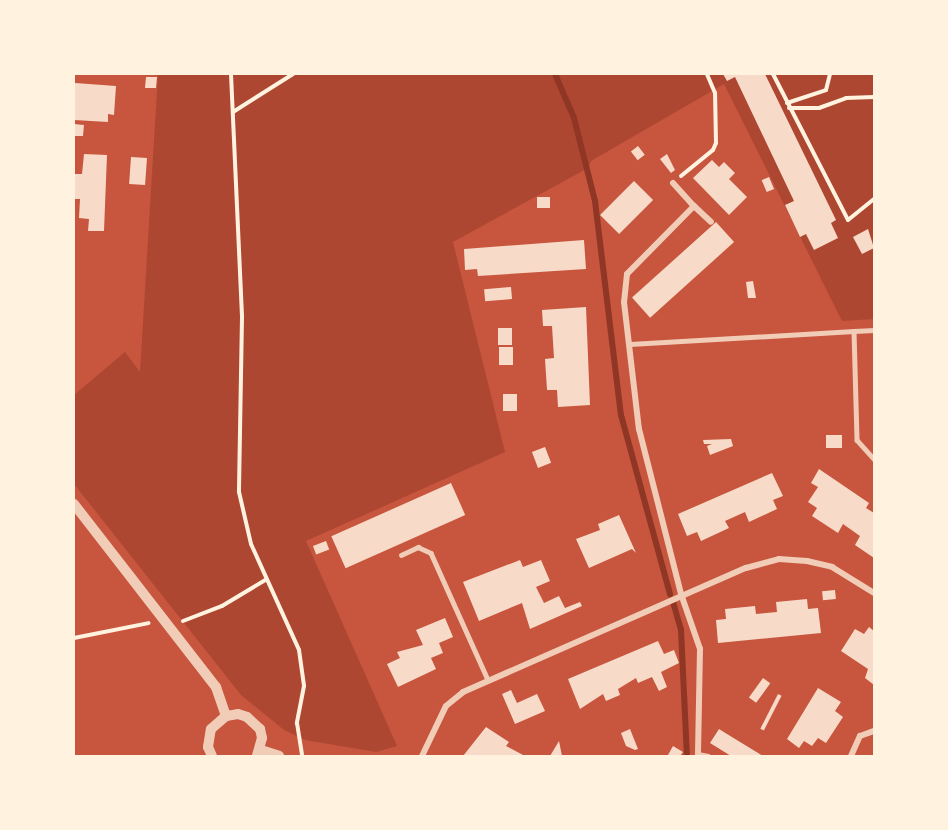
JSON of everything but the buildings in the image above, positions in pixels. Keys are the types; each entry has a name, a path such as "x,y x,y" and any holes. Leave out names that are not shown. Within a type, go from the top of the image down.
{"street":[{"path":"673,183 711,222"},
{"path":"694,206 627,274 624,302 639,429 681,594 700,649 698,755"},
{"path":"74,504 216,687 225,716"},
{"path":"422,756 446,706 488,680 681,594 746,568 779,559 832,567 874,593"},
{"path":"212,756 208,747 211,729 225,716 238,714 254,722 262,738 259,753 279,756"},
{"path":"850,756 854,742 874,731"}],"lane":[{"path":"630,344 874,330"},
{"path":"854,331 857,440 874,459"},
{"path":"400,555 418,547 431,553 488,680"},
{"path":"698,755 708,756"}],"path":[{"path":"231,74 242,317 239,492 250,544 292,632 303,668 304,686 297,723 302,756"},
{"path":"233,112 293,74"},
{"path":"673,183 713,150 716,143 715,93 707,74"},
{"path":"773,74 848,220 874,199"},
{"path":"788,105 826,90 830,74"},
{"path":"788,105 819,108 846,98 874,97"},
{"path":"74,638 166,624 222,606 267,579"}],"shaded area":[{"path":"158,74 874,74 874,319 842,321 724,84 591,161 588,168 453,242 505,452 306,541 397,746 376,752 305,740 284,730 241,695 74,484 74,395 125,352 140,372"}],"waterway":[{"path":"555,74 574,118 595,201 621,415 670,594"},
{"path":"673,602 681,630 687,756"}]}
